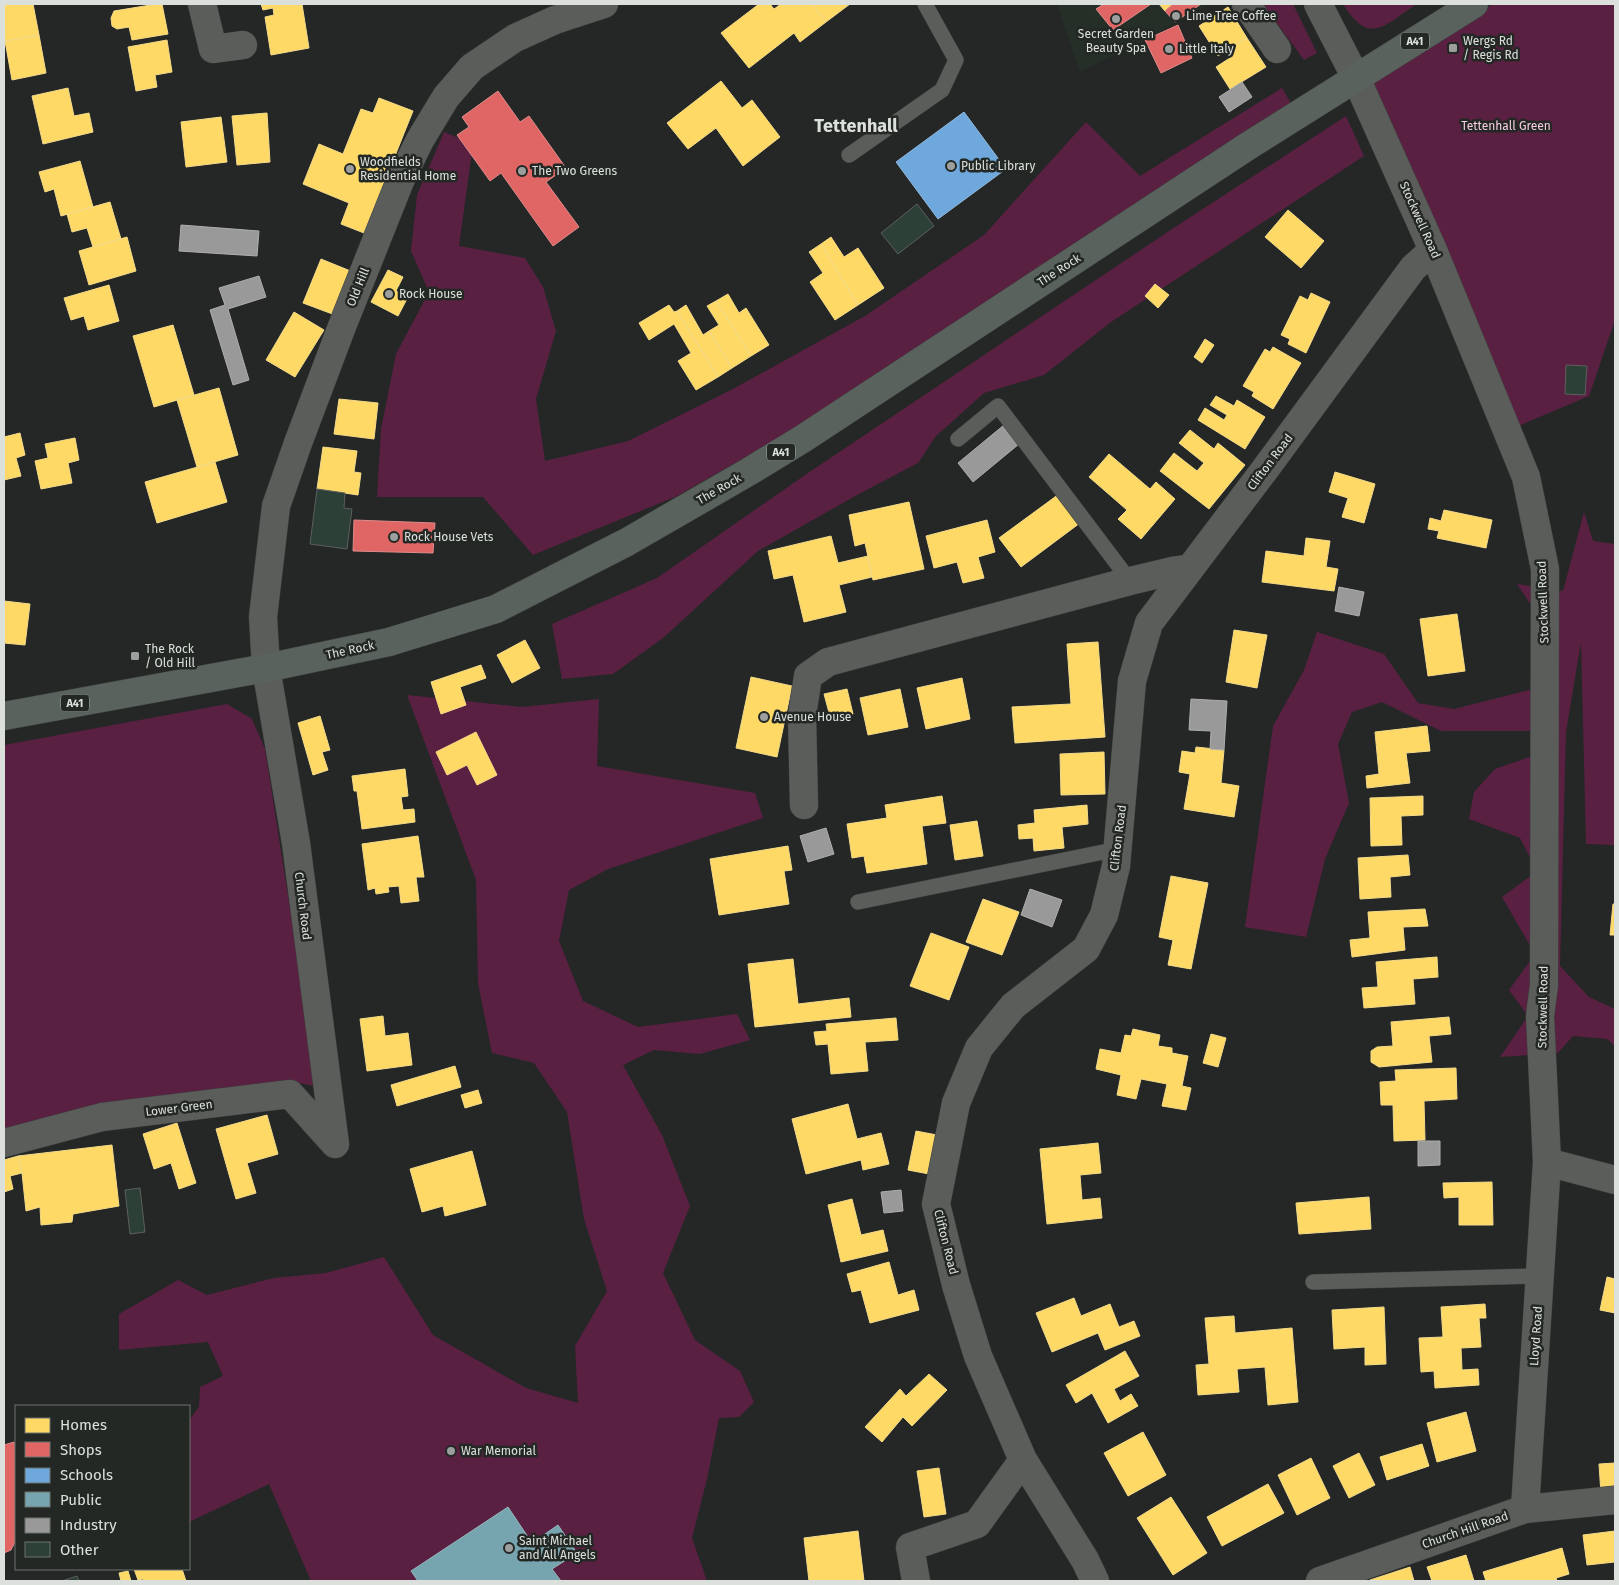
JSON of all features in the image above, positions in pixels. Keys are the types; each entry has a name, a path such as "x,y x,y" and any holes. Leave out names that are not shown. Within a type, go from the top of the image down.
{"highway":[{"name":"A41","path":"1356,78 1474,4"},
{"name":"The Rock","path":"4,716 266,668 389,642 496,609 627,542 804,438 1248,146 1356,78"}],"street":[{"path":"202,4 214,49 243,45"},
{"name":"Old Hill","path":"266,668 263,617 276,506 337,338 400,181 420,140 446,97 472,68 551,12 604,4"},
{"path":"1246,4 1277,49"},
{"name":"Stockwell Road","path":"1318,4 1356,78 1433,250 1526,477 1545,569 1544,976 1540,1016 1547,1162"},
{"name":"Clifton Road","path":"1095,1581 1085,1560 1023,1460 978,1356 956,1285 936,1204 956,1103 979,1048 1013,1006 1086,949 1104,915 1116,866 1132,681 1149,623 1414,268 1433,250"},
{"path":"804,805 802,716 808,676 828,662 1130,581 1188,569"},
{"name":"Church Road","path":"266,668 296,843 335,1144"},
{"name":"Lower Green","path":"4,1143 102,1117 290,1094 335,1144"},
{"path":"1547,1162 1615,1180"},
{"name":"Lloyd Road","path":"1525,1509 1547,1162"},
{"path":"916,1581 910,1547 977,1524 1023,1460"},
{"name":"Church Hill Road","path":"1320,1581 1525,1509 1615,1500"}],"lane":[{"path":"849,155 942,90 956,60 925,4"},
{"path":"958,439 998,406 1130,581"},
{"path":"858,902 1118,849"},
{"path":"1313,1282 1539,1276"}],"shaded area":[{"path":"1057,4 1210,4 1145,40 1080,72"}],"green space":[{"path":"1263,4 1293,4 1317,53 1304,60"},
{"path":"1343,4 1417,4 1386,25 1370,28 1361,25"},
{"name":"Tettenhall Green","path":"1493,4 1615,4 1615,320 1589,396 1511,429 1369,85"},
{"path":"1282,88 1292,105 784,435 675,497 533,555 483,497 377,497 381,429 396,354 429,292 411,251 417,195 444,132 473,144 459,246 525,258 543,287 556,331 536,399 545,461 628,441 731,390 865,316 984,235 1086,122 1140,176"},
{"path":"1346,116 1364,156 1111,322 1044,375 984,393 936,436 918,463 758,551 663,638 613,674 562,679 552,624 657,578 808,473 1169,231"},
{"path":"1584,512 1593,541 1615,544 1615,845 1586,844 1581,642 1566,732 1560,966 1589,997 1615,1009 1615,1046 1607,1039 1573,1036 1558,1053 1500,1057 1528,1016 1509,990 1535,954 1502,897 1537,871 1520,838 1469,819 1474,792 1495,769 1535,755 1530,731 1441,731 1382,702 1352,712 1338,744 1349,803 1325,859 1306,937 1245,927 1273,726 1304,670 1317,632 1384,654 1418,703 1454,709 1537,688 1546,627 1517,584 1563,591"},
{"path":"407,695 522,707 599,699 597,766 755,793 763,818 608,869 569,890 559,941 583,1001 638,1027 737,1014 750,1040 700,1054 654,1050 623,1065 662,1135 690,1206 663,1273 695,1340 740,1371 754,1402 739,1417 719,1418 707,1479 692,1538 707,1581 311,1581 269,1484 190,1522 190,1419 199,1407 200,1387 223,1376 208,1342 119,1350 119,1314 178,1280 207,1295 274,1278 326,1273 384,1257 433,1335 526,1388 578,1403 575,1346 607,1291 584,1219 567,1112 534,1063 492,1053 478,983 476,880"},
{"path":"227,704 252,719 265,749 318,1087 295,1082 4,1137 4,745"}],"building: Homes":[{"path":"33,4 39,35 5,41 4,5"},
{"path":"162,4 168,34 132,40 129,27 117,29 112,26 111,18 114,11"},
{"path":"261,4 302,4 309,48 271,55 265,17 274,15 273,8 263,10"},
{"path":"759,4 770,4 774,9 781,4 812,4 826,22 800,42 794,33 749,68 721,33"},
{"path":"812,4 850,4 826,22"},
{"path":"1159,4 1173,4 1165,11"},
{"path":"1228,7 1247,38 1218,56 1199,26"},
{"path":"39,35 46,73 12,80 5,41"},
{"path":"1247,38 1266,67 1230,89 1216,67 1233,56 1229,49"},
{"path":"167,40 172,72 155,75 157,87 136,91 128,47"},
{"path":"721,81 742,108 752,100 780,137 743,166 716,128 688,149 667,123"},
{"path":"68,88 74,116 89,113 93,132 43,144 32,96"},
{"name":"Woodfields Residential Home","path":"379,98 413,111 364,233 341,224 349,203 303,184 319,144 343,154 361,109 373,113"},
{"path":"267,113 270,162 237,165 232,116"},
{"path":"221,117 227,162 186,167 181,122"},
{"path":"80,161 93,207 61,216 54,189 45,192 39,172"},
{"path":"110,202 121,239 93,247 87,228 72,232 67,214"},
{"path":"1288,210 1324,241 1301,268 1265,237"},
{"path":"127,237 136,271 89,285 79,251"},
{"path":"831,237 844,257 858,248 884,288 858,305 821,244"},
{"path":"821,244 858,305 835,320 810,282 823,273 809,252"},
{"path":"321,259 353,272 335,315 303,303"},
{"name":"Rock House","path":"388,270 403,277 396,291 408,297 398,316 371,302"},
{"path":"1155,284 1169,295 1158,308 1145,296"},
{"path":"109,285 119,321 88,330 84,316 71,320 64,298"},
{"path":"1311,293 1330,302 1306,353 1288,344 1290,339 1281,335 1300,296 1308,300"},
{"path":"728,294 739,313 746,308 769,345 751,356 716,301"},
{"path":"716,301 751,356 732,368 709,331 719,325 707,306"},
{"path":"669,305 674,312 677,311 718,377 696,390 678,361 691,353 674,324 649,340 639,323"},
{"path":"686,305 703,335 709,331 732,368 718,377 677,311"},
{"path":"294,312 324,330 295,377 266,360"},
{"path":"173,325 194,395 154,407 133,336"},
{"path":"1205,339 1214,345 1202,363 1194,357"},
{"path":"1273,347 1301,363 1273,409 1252,396 1254,392 1243,386 1265,349 1270,352"},
{"path":"219,388 238,455 197,467 177,400"},
{"path":"1216,396 1234,406 1237,400 1265,417 1245,449 1198,420 1205,408 1224,420 1227,415 1210,405"},
{"path":"339,399 378,403 374,439 334,434"},
{"path":"1190,430 1214,449 1218,443 1245,465 1209,509 1160,471 1174,453 1197,471 1204,463 1179,443"},
{"path":"20,433 25,455 16,458 21,476 4,480 4,437"},
{"path":"75,438 79,460 68,463 72,483 41,489 35,461 48,458 45,444"},
{"path":"323,447 357,451 354,472 361,473 358,495 317,489"},
{"path":"1109,454 1150,489 1156,482 1175,499 1141,539 1118,519 1127,510 1089,477"},
{"path":"215,462 227,502 157,523 145,482"},
{"path":"1335,472 1375,484 1364,523 1342,517 1348,498 1329,492"},
{"path":"1059,494 1080,523 1021,567 999,538"},
{"path":"909,502 924,569 873,580 865,543 855,546 849,515"},
{"path":"1444,510 1492,520 1486,548 1437,538 1439,531 1428,529 1430,518 1441,521"},
{"path":"987,520 995,552 978,557 984,578 963,583 957,562 934,568 926,536"},
{"path":"831,536 838,563 868,556 872,577 839,585 846,612 804,622 793,575 774,579 768,551"},
{"path":"1306,538 1330,541 1326,567 1338,569 1334,591 1262,582 1266,551 1304,556"},
{"path":"4,601 30,604 25,645 4,643"},
{"path":"1457,614 1465,671 1428,676 1420,619"},
{"path":"1234,630 1267,635 1257,688 1226,682"},
{"path":"525,640 540,668 512,683 497,655"},
{"path":"1098,642 1105,737 1015,743 1012,707 1071,704 1067,644"},
{"path":"481,665 486,678 460,687 466,705 441,714 431,682"},
{"name":"Avenue House","path":"751,677 792,686 777,757 736,748"},
{"path":"962,678 970,719 926,729 917,688"},
{"path":"847,689 853,714 831,720 824,694"},
{"path":"900,689 908,727 868,735 860,698"},
{"path":"320,716 330,750 322,752 328,770 313,775 298,723"},
{"path":"1427,726 1430,751 1406,753 1410,783 1367,788 1366,776 1379,774 1375,732"},
{"path":"476,732 497,775 477,785 467,765 447,775 436,752"},
{"path":"1196,747 1224,750 1221,783 1239,786 1234,817 1184,809 1190,774 1179,772 1182,751 1195,753"},
{"path":"1104,752 1105,794 1061,795 1060,754"},
{"path":"405,769 408,796 401,797 403,810 414,809 415,822 362,829 357,791 354,791 352,776"},
{"path":"942,796 946,823 922,826 927,864 867,873 864,856 852,858 847,824 887,818 885,805"},
{"path":"1423,796 1423,815 1401,816 1402,845 1371,846 1370,798"},
{"path":"1087,805 1088,824 1062,827 1064,848 1034,851 1033,838 1019,839 1018,825 1035,823 1034,810"},
{"path":"977,821 983,856 955,860 950,825"},
{"path":"418,836 424,877 416,877 419,901 401,903 399,886 388,887 389,892 376,894 375,888 368,890 362,844"},
{"path":"788,846 792,870 784,871 789,904 719,915 710,859"},
{"path":"1408,855 1410,875 1390,877 1391,897 1360,899 1358,858"},
{"path":"1171,876 1208,883 1191,969 1168,965 1173,940 1159,937"},
{"path":"983,899 1019,912 1002,955 966,942"},
{"path":"1613,904 1615,904 1615,935 1610,935"},
{"path":"1425,909 1428,926 1403,927 1405,950 1352,957 1350,940 1370,938 1368,912"},
{"path":"931,933 969,947 949,1000 910,986"},
{"path":"1437,957 1438,977 1413,979 1415,1004 1364,1008 1362,988 1378,987 1376,962"},
{"path":"793,959 798,1004 849,998 851,1017 755,1027 748,964"},
{"path":"383,1016 385,1036 408,1033 412,1065 367,1071 360,1019"},
{"path":"1449,1017 1451,1034 1429,1036 1432,1062 1379,1067 1371,1062 1371,1051 1377,1047 1393,1046 1391,1022"},
{"path":"896,1018 898,1040 865,1042 868,1071 831,1074 828,1044 816,1045 814,1032 827,1031 826,1024"},
{"path":"1133,1029 1160,1035 1158,1046 1172,1048 1172,1053 1188,1056 1182,1086 1191,1088 1186,1110 1162,1106 1167,1084 1141,1079 1136,1099 1117,1095 1121,1075 1096,1069 1100,1049 1121,1053 1125,1035 1131,1036"},
{"path":"1211,1034 1226,1038 1218,1067 1203,1063"},
{"path":"455,1066 461,1087 397,1106 391,1085"},
{"path":"1456,1068 1457,1099 1424,1101 1425,1140 1394,1141 1393,1105 1381,1105 1380,1082 1396,1081 1395,1070"},
{"path":"478,1090 482,1103 465,1108 461,1095"},
{"path":"848,1104 857,1139 881,1133 889,1164 863,1170 861,1160 806,1174 792,1119"},
{"path":"267,1115 278,1154 247,1163 256,1193 236,1199 216,1129"},
{"path":"177,1123 196,1183 179,1189 171,1163 154,1169 143,1134"},
{"path":"916,1131 937,1135 929,1174 908,1170"},
{"path":"1098,1143 1101,1173 1080,1175 1082,1200 1100,1198 1102,1218 1047,1224 1040,1149"},
{"path":"112,1145 119,1206 73,1214 72,1222 41,1225 40,1207 26,1211 22,1173 18,1156"},
{"path":"472,1151 486,1205 445,1216 443,1206 422,1212 410,1169"},
{"path":"18,1156 22,1173 10,1176 13,1189 4,1192 4,1160"},
{"path":"1492,1182 1493,1225 1459,1225 1459,1197 1444,1198 1443,1183"},
{"path":"1369,1197 1371,1229 1299,1234 1296,1203"},
{"path":"852,1199 861,1235 883,1230 888,1251 841,1262 828,1205"},
{"path":"889,1262 898,1295 914,1290 919,1310 870,1323 861,1290 852,1292 847,1274"},
{"path":"1607,1277 1615,1279 1615,1313 1600,1310"},
{"path":"1074,1298 1081,1316 1110,1304 1119,1327 1134,1321 1140,1336 1105,1350 1098,1333 1052,1352 1036,1313"},
{"path":"1485,1304 1486,1318 1479,1318 1481,1347 1461,1348 1462,1370 1478,1369 1479,1385 1435,1388 1434,1371 1421,1372 1419,1338 1443,1337 1441,1307"},
{"path":"1384,1307 1386,1364 1365,1365 1365,1347 1334,1349 1332,1310"},
{"path":"1234,1316 1235,1333 1292,1328 1298,1402 1268,1405 1265,1367 1237,1369 1239,1392 1198,1395 1196,1365 1209,1364 1205,1318"},
{"path":"1125,1351 1139,1376 1114,1389 1120,1401 1131,1394 1138,1406 1108,1423 1092,1393 1076,1403 1066,1385"},
{"path":"929,1374 947,1390 912,1426 903,1417 882,1442 865,1427 900,1389 906,1396"},
{"path":"1466,1412 1476,1451 1437,1462 1427,1423"},
{"path":"1143,1432 1166,1475 1128,1496 1104,1453"},
{"path":"1422,1444 1429,1466 1387,1480 1380,1457"},
{"path":"1359,1453 1375,1485 1349,1498 1333,1466"},
{"path":"1311,1458 1330,1498 1297,1515 1278,1475"},
{"path":"1615,1463 1615,1493 1601,1494 1599,1464"},
{"path":"939,1468 946,1514 924,1517 917,1471"},
{"path":"1268,1484 1284,1513 1222,1546 1207,1517"},
{"path":"1171,1497 1207,1553 1173,1575 1137,1518"},
{"path":"858,1531 864,1581 809,1581 804,1538"},
{"path":"1615,1531 1615,1562 1587,1565 1583,1535"},
{"path":"1562,1548 1569,1574 1556,1578 1557,1581 1486,1581 1483,1572"},
{"path":"1466,1555 1474,1581 1432,1581 1427,1567"},
{"path":"1410,1567 1414,1581 1370,1581 1370,1580"},
{"path":"134,1570 182,1570 186,1581 144,1581 143,1579 138,1580"},
{"path":"128,1571 131,1581 121,1581 119,1573"}],"building: Shops":[{"name":"Secret Garden Beauty Spa","path":"1104,4 1151,4 1113,30 1096,9"},
{"name":"Lime Tree Coffee","path":"1173,4 1201,4 1175,22 1165,11"},
{"name":"Little Italy","path":"1178,25 1192,58 1161,73 1145,40"},
{"name":"The Two Greens","path":"498,91 520,122 529,116 566,168 546,182 579,227 553,246 501,173 490,181 457,135 469,127 462,117"},
{"name":"Rock House Vets","path":"354,520 435,523 433,553 353,551"},
{"path":"14,1442 15,1446 15,1542 11,1550 4,1553 4,1445"}],"building: Schools":[{"name":"Public Library","path":"964,112 1006,169 938,219 896,162"}],"building: Public":[{"name":"Saint Michael and All Angels","path":"508,1507 532,1543 558,1525 577,1553 552,1569 561,1581 418,1581 411,1571"}],"building: Industry":[{"path":"1242,82 1252,97 1229,112 1219,97"},
{"path":"181,225 259,231 257,256 179,251"},
{"path":"259,276 266,297 228,309 249,380 233,385 210,310 225,305 219,288"},
{"path":"1004,425 1019,444 973,482 958,463"},
{"path":"1339,587 1364,592 1359,616 1335,611"},
{"path":"1191,699 1227,701 1224,750 1210,749 1211,731 1189,730"},
{"path":"826,828 834,854 808,862 800,836"},
{"path":"1030,889 1062,900 1052,927 1021,915"},
{"path":"1418,1141 1440,1141 1440,1165 1418,1166"},
{"path":"901,1190 903,1211 884,1213 881,1192"}],"building: Other":[{"path":"917,204 934,226 898,254 881,233"},
{"path":"1566,365 1587,366 1585,395 1565,394"},
{"path":"317,489 345,493 344,508 352,509 347,549 310,544"},
{"path":"140,1188 145,1232 130,1234 125,1190"},
{"path":"77,1576 79,1581 62,1581"}],"place":[{"name":"Lime Tree Coffee","path":"1176,16"},
{"name":"Secret Garden Beauty Spa","path":"1116,19"},
{"name":"Wergs Rd / Regis Rd","path":"1453,48"},
{"name":"Little Italy","path":"1169,49"},
{"name":"Public Library","path":"951,166"},
{"name":"Woodfields Residential Home","path":"350,169"},
{"name":"The Two Greens","path":"522,171"},
{"name":"Rock House","path":"389,294"},
{"name":"Rock House Vets","path":"394,537"},
{"name":"The Rock / Old Hill","path":"135,656"},
{"name":"Avenue House","path":"764,717"},
{"name":"War Memorial","path":"451,1451"},
{"name":"Saint Michael and All Angels","path":"509,1548"}],"district":[{"name":"Tettenhall","path":"856,126"}]}
